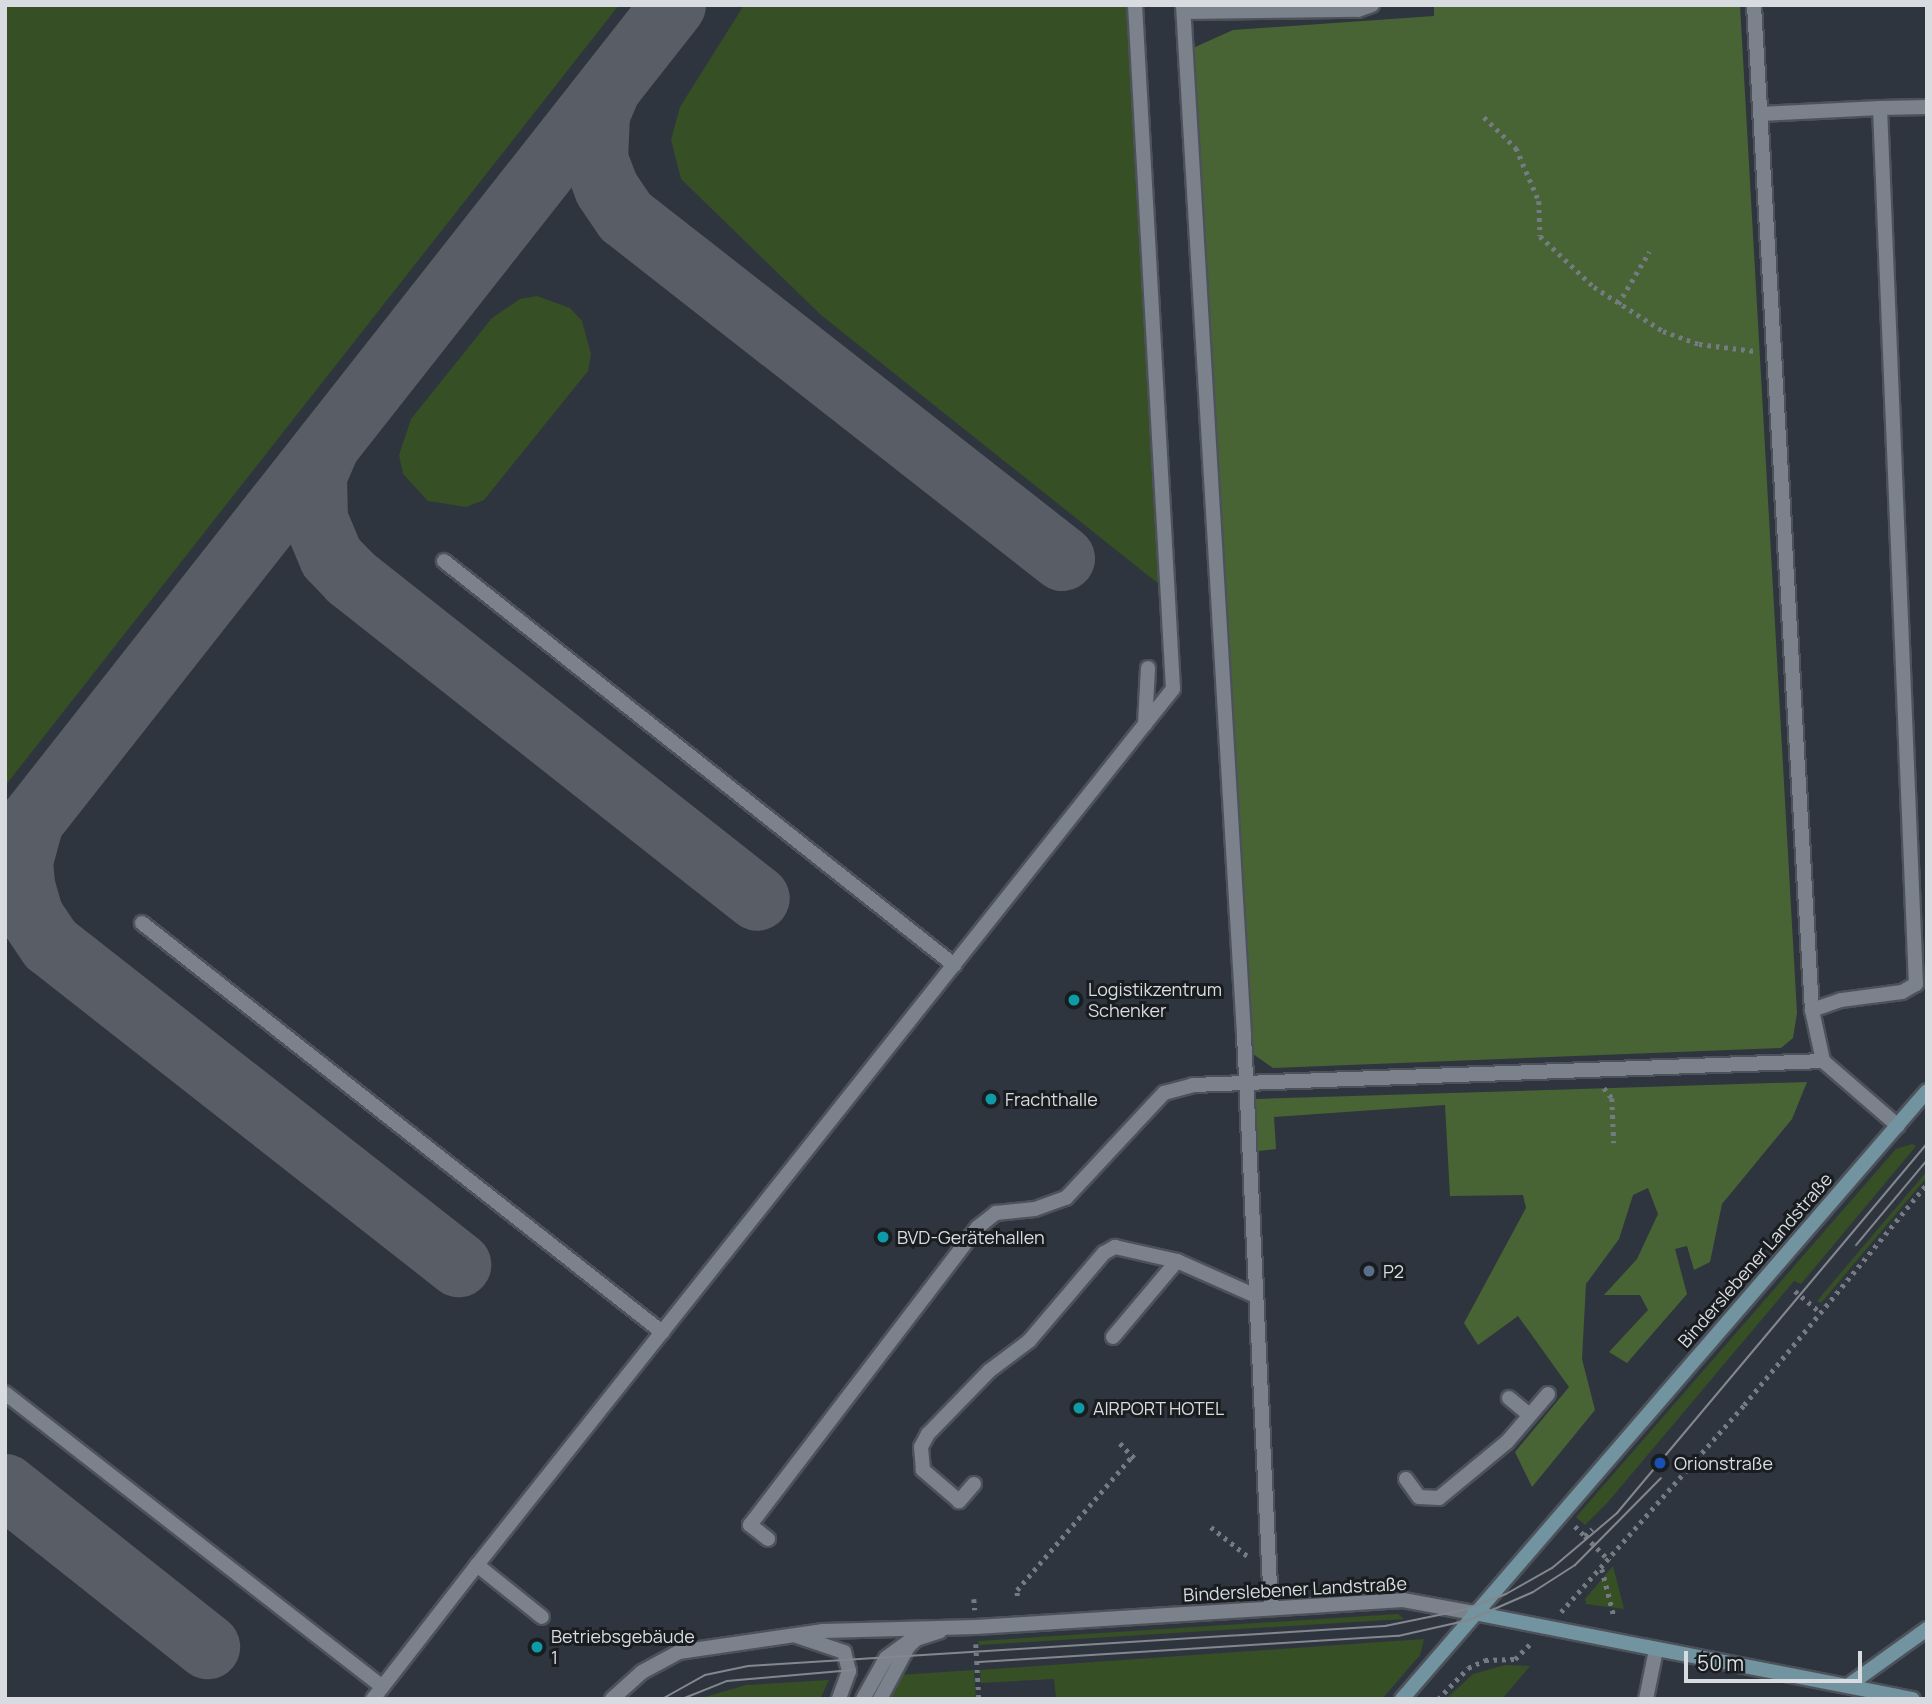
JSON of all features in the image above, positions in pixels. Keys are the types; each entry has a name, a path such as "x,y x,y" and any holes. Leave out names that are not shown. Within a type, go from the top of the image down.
{"street":[{"path":"373,1699 1173,689 1135,5"},
{"path":"1271,1607 1246,1084 1183,9 1358,10 1372,5"},
{"path":"1754,5 1812,1010 1823,1061 1898,1126"},
{"path":"1760,114 1927,107"},
{"path":"1880,108 1916,984"},
{"path":"444,561 954,965"},
{"path":"1145,724 1148,668"},
{"path":"142,923 662,1332"},
{"path":"1812,1010 1841,1000 1902,992 1916,984 1927,972"},
{"path":"768,1539 750,1525 978,1227 996,1213 1035,1209 1066,1198 1164,1093 1193,1085 1823,1061"},
{"name":"Binderslebener Landstraße","path":"612,1699 642,1672 678,1652 793,1635 904,1626 976,1627 1403,1600 1474,1613 1927,1091"},
{"path":"974,1484 959,1501 923,1470 921,1447 928,1434 989,1371 1029,1341 1104,1253 1115,1247 1177,1261 1255,1296"},
{"path":"1113,1337 1177,1261"},
{"path":"5,1393 382,1687"},
{"path":"1406,1479 1419,1497 1439,1498 1507,1442 1548,1394"},
{"path":"1509,1398 1529,1415"},
{"path":"477,1565 542,1617"},
{"path":"1402,1699 1474,1613 1913,1699"},
{"path":"863,1699 893,1649 955,1628"},
{"path":"1849,1685 1927,1629"},
{"path":"793,1635 844,1652 849,1671 839,1699"},
{"path":"880,1699 894,1667 916,1639"},
{"path":"1646,1699 1657,1650"}],"path":[{"path":"1483,117 1516,148 1539,201 1539,236 1594,288 1663,331 1699,344 1760,351"},
{"path":"1618,303 1649,252"},
{"path":"1588,1071 1612,1098 1614,1143"},
{"path":"1567,1606 1610,1561 1927,1184"},
{"path":"1795,1291 1821,1313"},
{"path":"1120,1443 1134,1454 1138,1461"},
{"path":"1017,1596 1017,1590 1134,1454"},
{"path":"1572,1524 1610,1561"},
{"path":"1211,1527 1246,1556"},
{"path":"1585,1536 1592,1529"},
{"path":"1602,1569 1614,1616"},
{"path":"974,1599 979,1699"},
{"path":"1438,1699 1468,1668 1485,1660 1516,1660"}],"green space":[{"path":"5,5 619,5 5,786"},
{"path":"744,5 1126,5 1160,585 821,315 681,179 671,140 680,107"},
{"path":"1434,5 1740,5 1797,1013 1793,1038 1781,1048 1273,1068 1253,1054 1193,48 1233,30 1434,16"},
{"path":"537,296 570,308 582,321 591,354 588,371 484,500 466,507 428,501 403,474 399,455 411,419 492,318 520,299"},
{"path":"1807,1082 1792,1119 1722,1204 1710,1262 1694,1270 1687,1246 1675,1249 1687,1294 1627,1363 1609,1352 1648,1310 1640,1295 1604,1295 1637,1259 1658,1214 1648,1188 1633,1195 1619,1239 1586,1284 1582,1359 1595,1410 1532,1487 1515,1452 1569,1387 1518,1316 1478,1345 1464,1323 1526,1208 1523,1195 1450,1196 1445,1105 1274,1117 1276,1149 1258,1151 1255,1099"},
{"path":"1912,1144 1916,1146 1801,1284 1794,1281 1608,1502 1585,1525 1576,1517 1896,1149"},
{"path":"1927,1171 1927,1177 1821,1303 1817,1301"},
{"path":"1613,1566 1624,1609 1586,1604 1585,1599"},
{"path":"1398,1614 1404,1619 979,1645 978,1641"},
{"path":"1424,1639 1420,1655 1382,1699 1056,1699 1054,1679 981,1683 980,1670"},
{"path":"1505,1665 1530,1666 1502,1699 1446,1699 1473,1674"},
{"path":"974,1670 976,1699 887,1699 898,1675"},
{"path":"829,1680 820,1699 698,1699 746,1685"}],"taxiway":[{"path":"5,854 673,5"},
{"path":"608,88 597,114 595,159 606,188 625,216 1062,558"},
{"path":"327,445 314,475 315,519 331,557 350,577 757,898"},
{"path":"31,821 20,861 22,885 31,916 50,944 458,1264"},
{"path":"5,1486 207,1646"}],"tram line":[{"path":"662,1699 705,1675 748,1666 1385,1626 1463,1610 1506,1594 1552,1568 1617,1513 1927,1144"},
{"path":"1856,1245 1927,1160"},
{"path":"979,1662 1398,1636 1469,1620 1533,1592 1575,1565 1661,1478"},
{"path":"682,1699 727,1681 853,1670"}],"place":[{"name":"Logistikzentrum Schenker","path":"1074,1000"},
{"name":"Frachthalle","path":"991,1099"},
{"name":"BVD-Gerätehallen","path":"883,1237"},
{"name":"P2","path":"1369,1271"},
{"name":"AIRPORT HOTEL","path":"1079,1408"},
{"name":"Orionstraße","path":"1660,1463"},
{"name":"Betriebsgebäude 1","path":"537,1647"}]}
